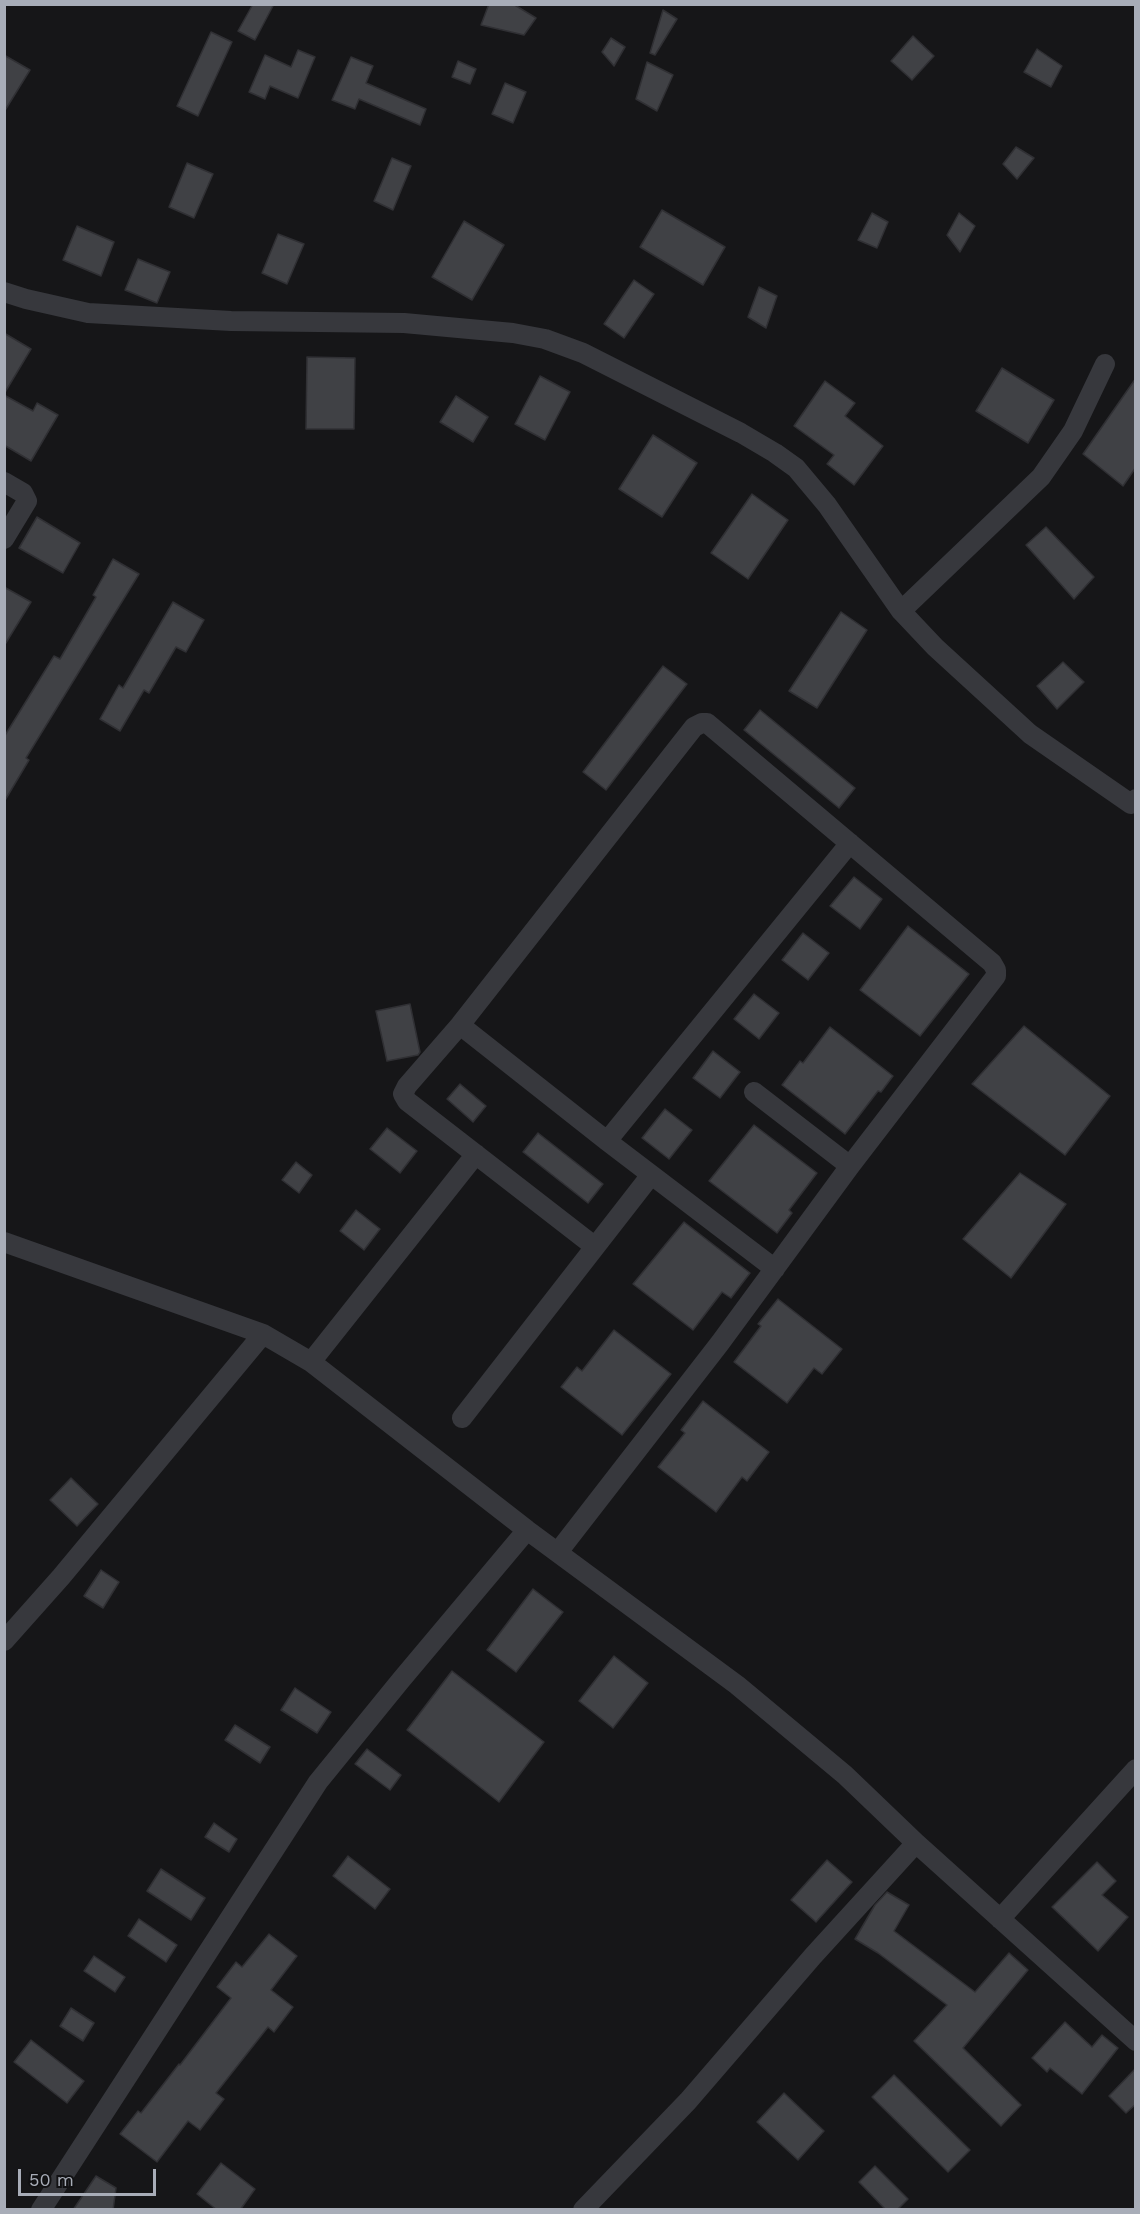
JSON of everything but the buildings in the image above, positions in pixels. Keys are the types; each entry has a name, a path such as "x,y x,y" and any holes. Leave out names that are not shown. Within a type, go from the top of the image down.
{"street":[{"path":"4,292 88,313 231,321 404,323 513,333 558,343 583,353 741,433 796,468 826,505 901,611 935,647 1022,726 1098,783 1134,804"},
{"path":"901,611 1041,477 1073,431 1105,364"},
{"path":"4,482 23,493 27,501 4,539"},
{"path":"558,1552 775,1269 850,1166 995,980 997,973 992,963 712,726 702,723 698,724 403,1094 407,1101 594,1246"},
{"path":"607,1141 850,843"},
{"path":"460,1025 775,1269"},
{"path":"754,1092 850,1166"},
{"path":"311,1362 476,1154"},
{"path":"462,1418 651,1175"},
{"path":"4,1242 263,1334 311,1362 527,1530 737,1685 846,1775 916,1843 1136,2041"},
{"path":"4,1641 61,1577 263,1334"},
{"path":"41,2210 318,1782 527,1530"},
{"path":"1000,1919 1136,1769"},
{"path":"583,2210 688,2101 813,1956 916,1843"}]}
